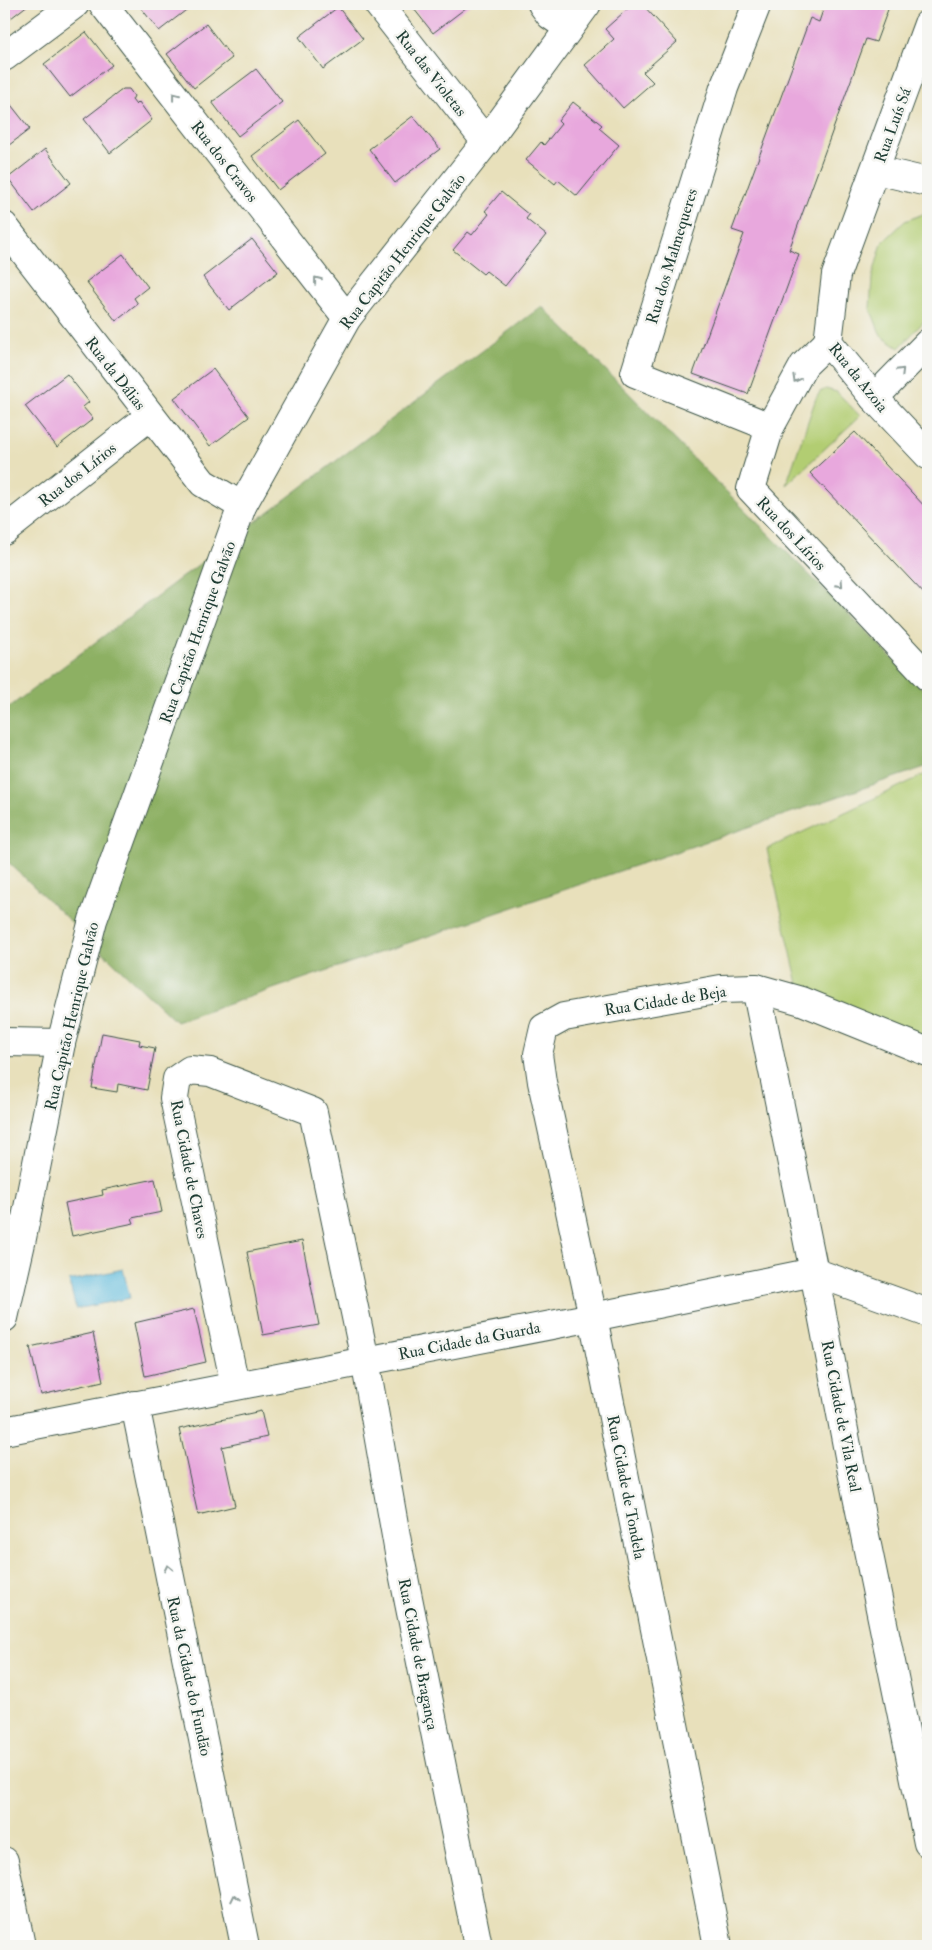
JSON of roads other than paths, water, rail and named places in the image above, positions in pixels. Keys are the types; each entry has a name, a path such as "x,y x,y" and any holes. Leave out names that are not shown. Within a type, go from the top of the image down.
{"street":[{"path":"4,57 75,4"},
{"name":"Rua dos Cravos","path":"103,4 347,318"},
{"name":"Rua das Violetas","path":"378,4 486,142"},
{"path":"542,4 550,15 568,28"},
{"name":"Rua Capitão Henrique Galvão","path":"4,1318 12,1243 93,920 242,506 347,318 486,142 586,4"},
{"name":"Rua dos Malmequeres","path":"757,4 724,88 635,373 770,427"},
{"name":"Rua Luís Sá","path":"876,170 928,24"},
{"path":"876,170 924,181 928,180"},
{"name":"Rua da Azoia","path":"876,170 836,275 828,342 874,398 928,455"},
{"name":"Rua da Dálias","path":"4,226 203,483 242,506"},
{"name":"Rua dos Lírios","path":"828,342 804,365 770,427 751,489 928,677"},
{"path":"874,398 928,343"},
{"name":"Rua dos Lírios","path":"4,531 150,416"},
{"name":"Rua Cidade de Beja","path":"544,1028 564,1017 721,989 756,988 802,1000 928,1052"},
{"name":"Rua Cidade de Vila Real","path":"756,988 928,1843"},
{"name":"Rua Cidade de Tondela","path":"544,1028 538,1054 593,1317 718,1946"},
{"path":"4,1042 61,1043"},
{"name":"Rua Cidade de Chaves","path":"235,1385 174,1098 177,1079 190,1070 210,1072 313,1112 365,1360"},
{"path":"814,1272 928,1312"},
{"name":"Rua Cidade da Guarda","path":"4,1430 593,1317 814,1272"},
{"name":"Rua Cidade de Bragança","path":"365,1360 399,1553 478,1946"},
{"name":"Rua da Cidade do Fundão","path":"135,1405 245,1946"},
{"path":"4,1861 21,1946"}],"water":[{"path":"123,1269 130,1298 76,1309 69,1281"}]}
